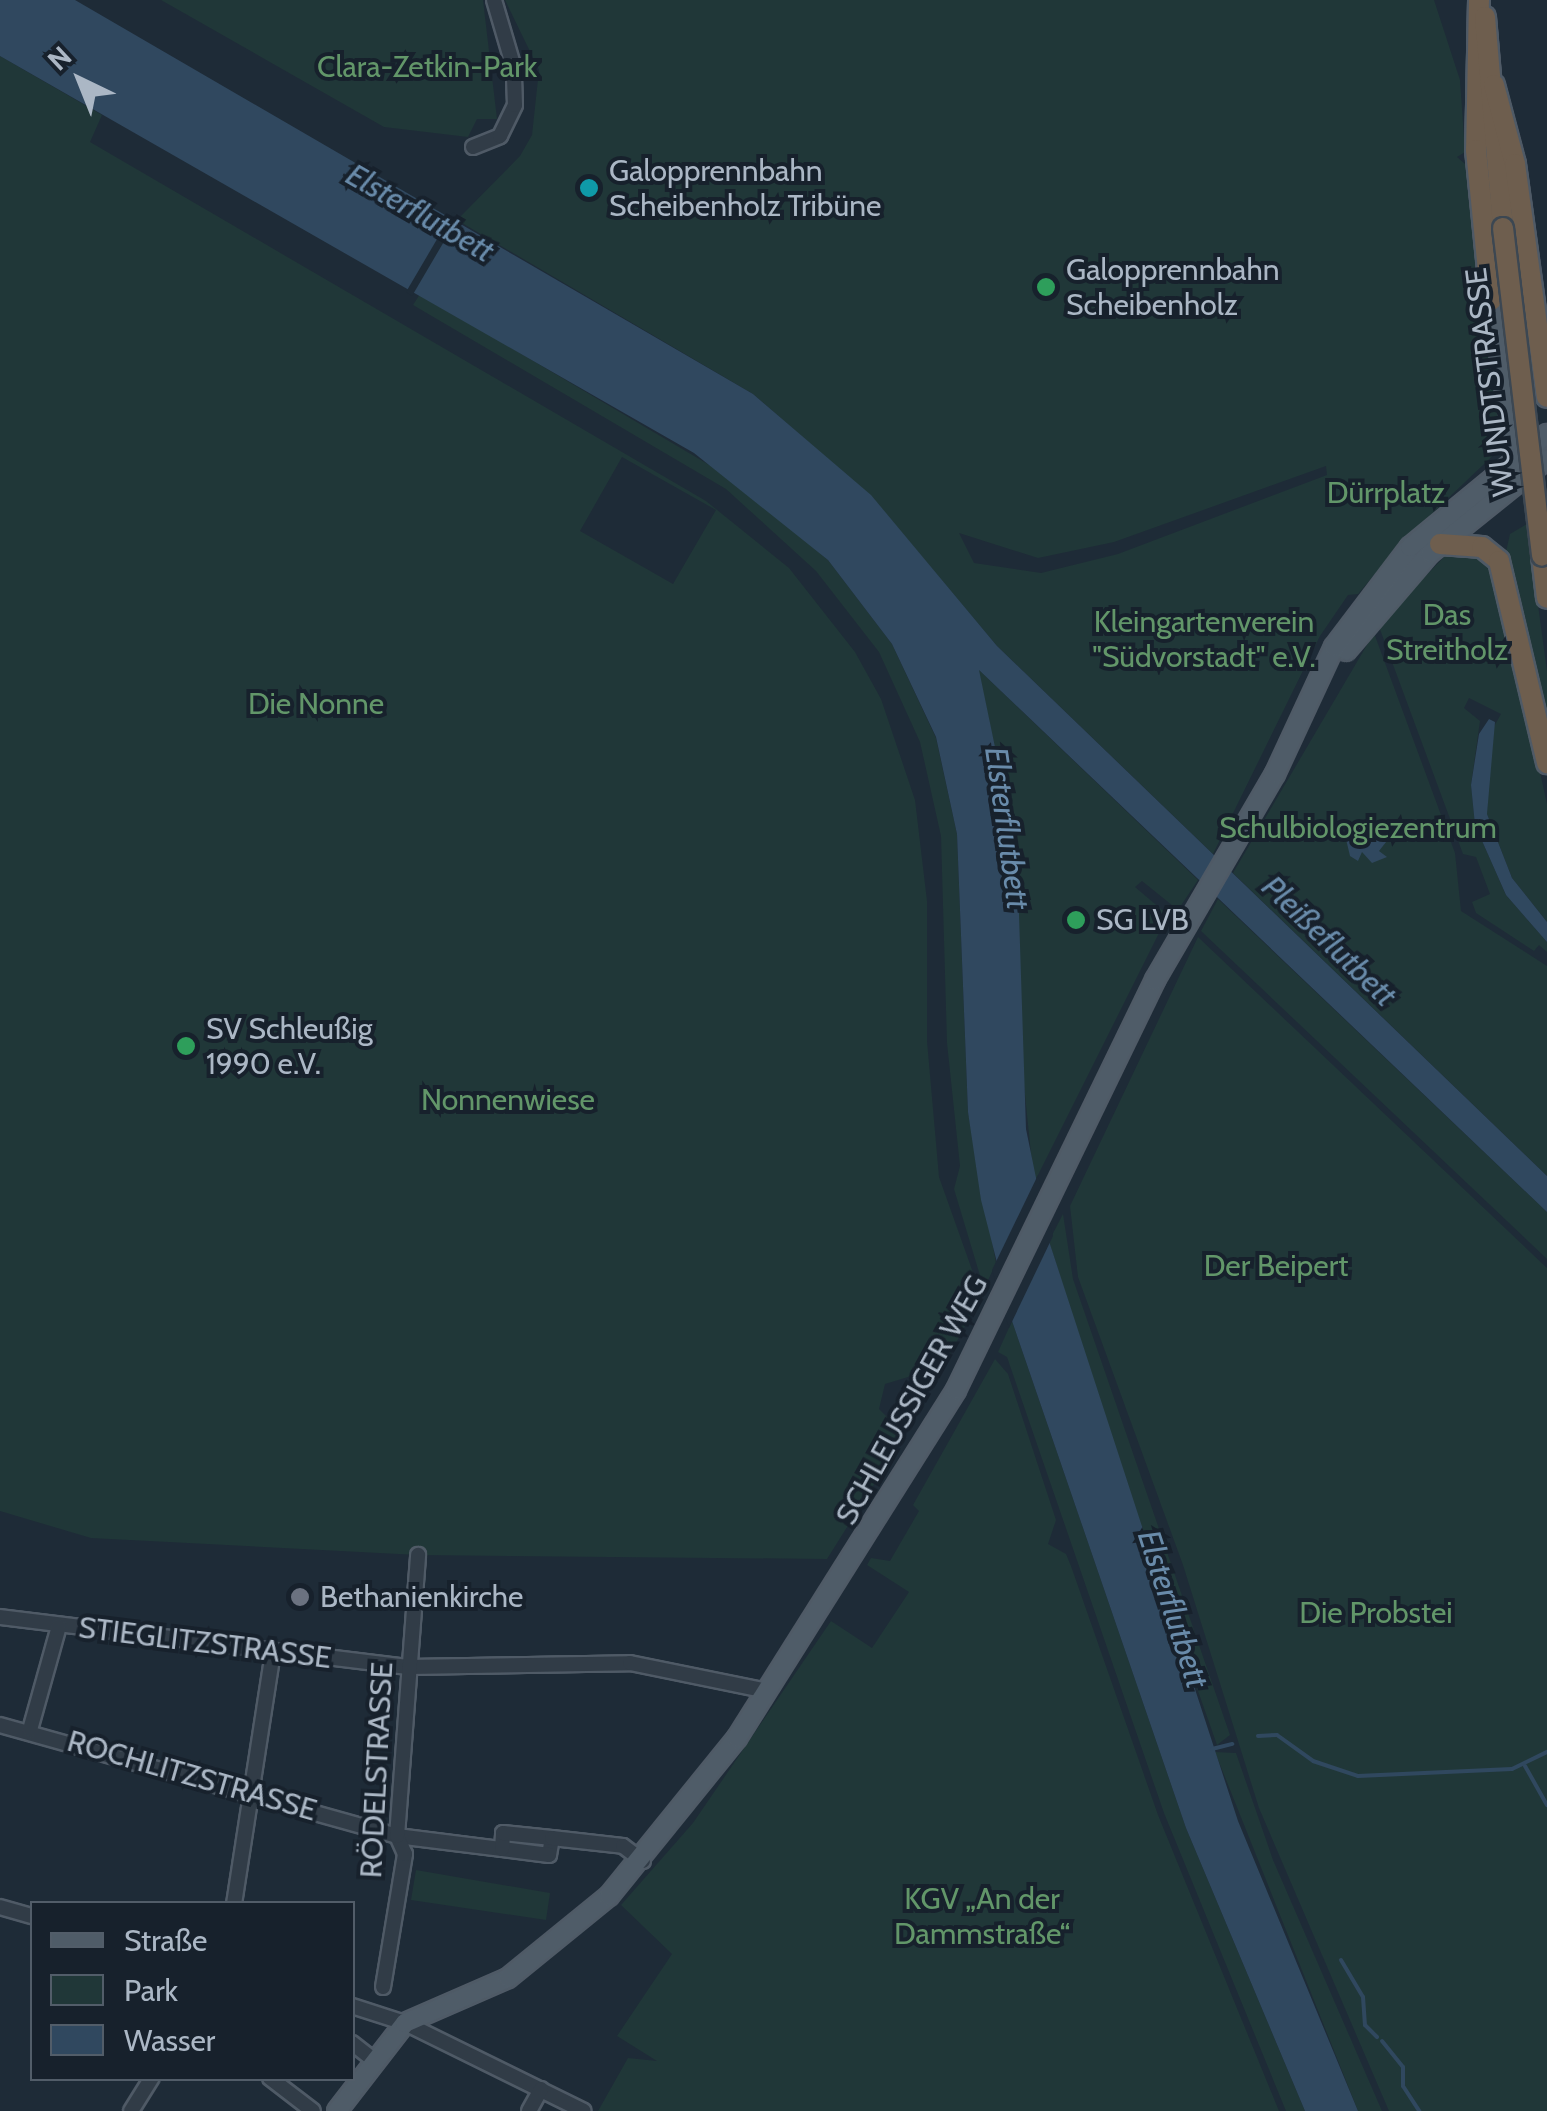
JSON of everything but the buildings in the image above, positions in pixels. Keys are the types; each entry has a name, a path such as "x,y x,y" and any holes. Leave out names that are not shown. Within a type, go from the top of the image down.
{"highway":[{"name":"WUNDTSTRASSE","path":"1480,0 1494,85 1497,159"},
{"name":"WUNDTSTRASSE","path":"1480,0 1547,598"},
{"path":"1480,0 1476,150 1491,300"},
{"path":"1494,85 1511,142 1547,398"},
{"path":"1440,544 1482,546 1499,561 1547,763"}],"main road":[{"path":"1491,300 1515,457"},
{"name":"SCHLEUSSIGER WEG","path":"1322,683 1334,647 1383,577 1515,457 1547,434"},
{"name":"SCHLEUSSIGER WEG","path":"405,2023 533,1962 643,1860 768,1692 912,1466 995,1314 1193,914 1240,837 1322,683 1372,615 1440,544 1547,458"},
{"path":"338,2111 405,2023"}],"street":[{"path":"473,148 500,136 517,86 494,0"},
{"name":"RÖDELSTRASSE","path":"383,1987 405,1854 397,1836 418,1555"},
{"name":"STIEGLITZSTRASSE","path":"0,1617 409,1667 630,1663 686,1670 768,1692"},
{"path":"30,1730 59,1626"},
{"path":"234,1901 273,1651"},
{"name":"ROCHLITZSTRASSE","path":"0,1725 252,1791 397,1836 502,1849 503,1834 552,1838 623,1846 643,1860"},
{"path":"0,1907 30,1915"},
{"path":"355,2007 405,2023 584,2111"},
{"path":"355,2045 374,2060"},
{"path":"131,2111 150,2081"},
{"path":"274,2081 313,2111"},
{"path":"529,2111 541,2089"}],"green space":[{"name":"Clara-Zetkin-Park","path":"161,0 483,0 497,119 477,119 468,137 384,127"},
{"name":"Galopprennbahn Scheibenholz","path":"505,0 1434,0 1460,80 1465,152 1457,157 1465,164 1479,296 1470,301 1482,320 1503,446 1401,543 1358,594 1348,595 1320,636 1213,854 997,646 871,496 753,394 457,220 520,156 532,135 539,70","holes":["1326,466 1327,475 1118,554 1041,573 974,563 959,533 1038,558 1114,542"]},
{"name":"Die Nonne","path":"0,56 102,115 90,142 706,501 789,568 855,652 881,699 915,800 927,901 927,1041 939,1177 981,1295 944,1366 885,1384 879,1409 905,1435 827,1559 418,1555 91,1538 0,1511","holes":["622,457 716,510 673,584 580,531"]},
{"path":"420,294 733,479 828,560 892,644 936,738 957,834 968,1112 996,1263 984,1289 954,1189 960,1166 947,1043 941,836 920,742 879,652 816,571 726,489 413,305"},
{"path":"1527,524 1547,671 1547,750 1505,556 1510,534"},
{"name":"Das Streitholz","path":"1454,547 1488,560 1499,584 1547,804 1547,922 1512,878 1487,814 1488,737 1501,714 1469,698 1464,708 1480,721 1471,785 1475,825 1506,895 1547,942 1547,952 1539,945 1534,951 1476,913 1472,902 1490,894 1476,857 1463,854 1378,624"},
{"name":"Schulbiologiezentrum","path":"1374,633 1455,853 1461,911 1547,966 1547,1176 1233,873"},
{"path":"978,669 1198,880 1178,910 1142,881 1135,887 1168,915 1034,1183 1020,1046 1017,853"},
{"path":"1218,899 1547,1212 1547,1259 1201,931"},
{"path":"1198,937 1547,1268 1547,2111 1389,2111 1259,1808 1183,1565 1078,1277 1070,1206"},
{"path":"1063,1214 1073,1279 1230,1735 1217,1745 1115,1455 1049,1241"},
{"path":"1012,1321 1186,1828 1305,2111 1286,2111 1164,1813 1007,1357 998,1352"},
{"name":"KGV „An der Dammstraße“","path":"995,1359 1008,1374 1056,1520 1048,1544 1066,1554 1071,1566 1158,1815 1279,2111 598,2111 628,2058 657,2061 617,2036 672,1954 621,1905 693,1823 831,1621 872,1648 909,1592 867,1565 871,1558 890,1561 919,1511 913,1505"},
{"path":"1215,1752 1236,1753 1273,1860 1382,2111 1358,2111"},
{"path":"416,1870 550,1893 546,1920 411,1900"}],"water":[{"name":"Elsterflutbett","path":"0,0 75,0 753,394 871,495 997,646 1547,1176 1547,1212 979,670 1017,853 1026,1129 1049,1241 1238,1821 1358,2111 1305,2111 1186,1828 1012,1321 981,1200 968,1112 957,834 936,737 892,644 828,560 694,453 0,56"},
{"path":"1489,719 1495,722 1487,814 1512,878 1547,922 1547,942 1506,895 1475,825 1471,785 1479,734"},
{"path":"1376,821 1390,837 1379,851 1387,857 1372,863 1362,852 1358,861 1350,856 1345,835"}],"pier":[{"path":"453,212 459,216 412,296 406,292"},
{"path":"1038,1175 1053,1236 1009,1328 992,1270"}],"waterway":[{"path":"1258,1736 1277,1735 1313,1761 1358,1776 1512,1769 1547,1752"},
{"path":"1212,1749 1232,1744"},
{"path":"1525,1766 1547,1805"},
{"path":"1341,1960 1363,1997 1365,2025 1377,2037"},
{"path":"1382,2041 1403,2067 1403,2086 1419,2111"}],"place":[{"name":"Galopprennbahn Scheibenholz Tribüne","path":"589,188"},
{"name":"Galopprennbahn Scheibenholz","path":"1046,287"},
{"name":"SG LVB","path":"1076,920"},
{"name":"SV Schleußig 1990 e.V.","path":"186,1046"},
{"name":"Bethanienkirche","path":"300,1597"}],"park label":[{"name":"Dürrplatz","path":"1386,493"},
{"name":"Kleingartenverein \"Südvorstadt\" e.V.","path":"1204,639"},
{"name":"Nonnenwiese","path":"508,1100"},
{"name":"Der Beipert","path":"1276,1266"},
{"name":"Die Probstei","path":"1376,1613"}],"water label":[{"name":"Pleißeflutbett","path":"1329,941"}]}
